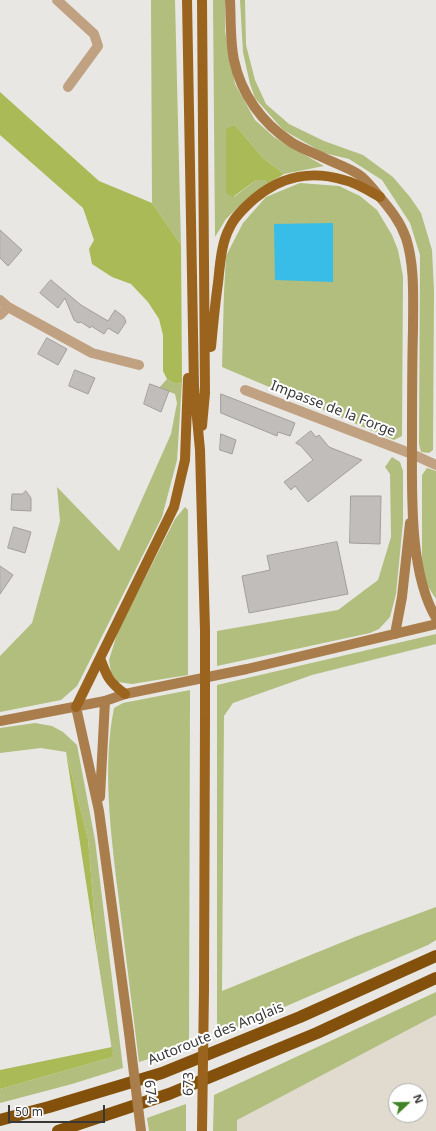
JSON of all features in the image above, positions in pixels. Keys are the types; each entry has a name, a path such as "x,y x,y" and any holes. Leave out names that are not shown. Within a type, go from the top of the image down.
{"highway":[{"name":"Autoroute des Anglais","path":"0,1120 162,1073 300,1017 436,956"},
{"path":"58,1131 169,1094 317,1033 436,978"}],"main road":[{"path":"187,0 194,386 200,450"},
{"path":"202,0 206,393"},
{"path":"200,450 220,266 224,245 230,227 238,215 263,191 292,177 310,175 328,176 346,180 380,197"},
{"path":"76,707 174,507 185,460 192,284"},
{"name":"673","path":"200,450 206,630 202,1131"},
{"path":"100,658 107,677 114,686 125,694"}],"street":[{"path":"57,0 94,34 98,46 68,87"},
{"path":"230,0 234,60 241,81 252,104 266,123 291,142 356,172 367,180 394,213 400,225 409,252 412,269 412,505 416,552 422,584 436,618"},
{"path":"0,316 4,303 92,353 140,365"},
{"name":"Impasse de la Forge","path":"245,390 412,454 436,465"},
{"path":"395,634 402,597 406,545 412,505"},
{"path":"0,721 105,701 125,694 247,669 436,624"},
{"path":"99,811 105,701"},
{"path":"76,707 99,811"},
{"name":"674","path":"99,811 141,1131"}],"shaded area":[{"path":"436,1003 436,1131 228,1131 227,1118"}],"green space":[{"path":"151,0 175,0 181,245 152,203"},
{"path":"213,0 225,0 225,31 235,84 255,120 274,137 324,166 284,174 263,158 235,125 234,197 256,180 265,180 267,184 237,208 226,219 215,237"},
{"path":"240,0 245,0 246,45 255,80 266,104 289,124 324,141 363,155 393,177 421,213 432,250 434,291 433,450 429,453 421,452 419,444 420,255 410,223 382,180 349,159 324,153 283,130 255,98 250,84 243,52"},
{"path":"0,92 99,181 152,203 181,245 182,382 176,384 167,379 163,371 163,335 159,319 148,302 131,284 112,277 92,264 89,249 94,240 83,208 0,135"},
{"path":"235,125 263,158 284,174 267,184 265,180 256,180 233,197 226,193 226,129"},
{"path":"300,183 339,186 360,196 377,210 392,235 398,250 403,276 402,436 394,440 222,367 226,256 243,223 266,197"},
{"path":"167,379 176,384 182,382 177,460 162,517 77,686 61,700 0,712 0,656 32,623 60,521 57,487 119,551 171,434 177,403 175,394 159,388"},
{"path":"392,457 400,462 403,471 403,522 396,594 390,617 379,629 370,633 217,666 217,631 338,610 378,580 391,537 390,474 385,467"},
{"path":"427,468 436,471 436,599 427,585 422,564 422,475"},
{"path":"185,507 188,510 188,675 132,684 118,682 111,673 109,660 118,631 175,519"},
{"path":"436,634 436,644 312,675 233,703 224,716 222,991 355,937 436,907 436,940 428,945 217,1036 217,685"},
{"path":"190,690 189,1046 139,1062 110,824 108,777 110,731 114,708 123,703"},
{"path":"35,723 52,726 63,732 77,745 95,840 123,1068 72,1084 0,1103 0,1089 113,1057 98,960 88,839 66,752 41,748 0,753 0,728"},
{"path":"66,752 88,839 98,960"},
{"path":"436,992 436,1015 237,1120 237,1131 213,1131 214,1095"},
{"path":"112,1047 113,1057 0,1089 0,1070"},
{"path":"186,1104 186,1131 149,1131 147,1118"}],"water":[{"path":"333,223 333,282 275,280 274,224"}],"building":[{"path":"0,230 22,250 8,266 0,258"},
{"path":"51,280 81,305 108,321 115,310 124,317 126,322 118,334 108,328 104,334 91,326 90,328 81,322 78,323 74,320 65,298 58,308 40,293"},
{"path":"47,338 67,349 58,365 38,354"},
{"path":"75,370 95,378 88,394 69,386"},
{"path":"150,384 169,391 161,412 144,404"},
{"path":"221,394 295,423 290,436 278,432 277,436 221,413"},
{"path":"311,431 316,437 319,435 329,447 362,460 308,502 295,486 291,490 284,482 313,460 301,446 296,443"},
{"path":"221,434 236,440 232,454 220,450"},
{"path":"26,491 31,498 31,511 11,510 12,494 22,494"},
{"path":"351,496 381,496 380,544 350,543"},
{"path":"14,527 31,532 25,553 8,548"},
{"path":"337,542 348,594 249,613 242,576 270,570 267,556"},
{"path":"0,566 13,575 0,594"}]}
